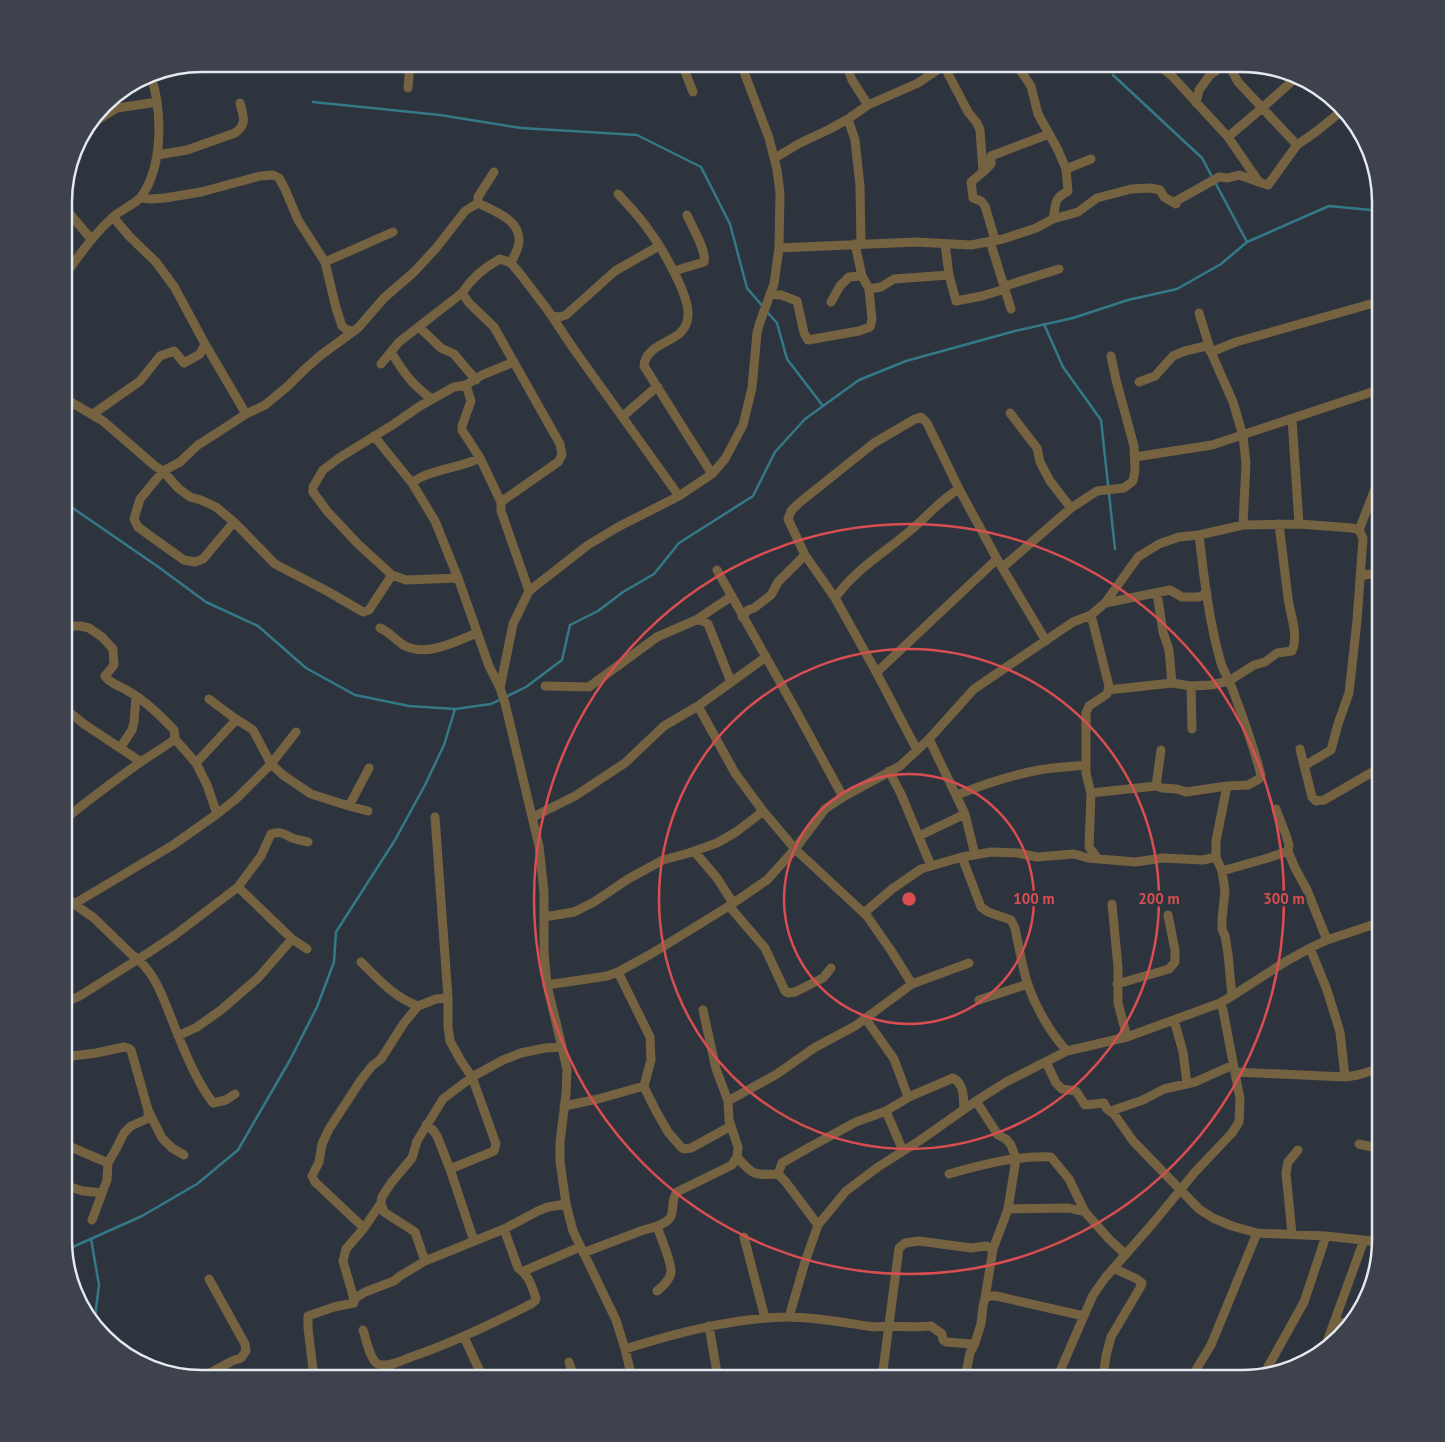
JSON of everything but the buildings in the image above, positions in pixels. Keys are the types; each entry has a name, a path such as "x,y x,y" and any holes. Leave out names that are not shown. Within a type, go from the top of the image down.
{"street":[{"path":"408,88 409,72"},
{"path":"686,72 693,92"},
{"path":"500,688 513,624 529,591 588,545 618,527 679,496 712,474 725,459 743,425 752,388 758,333 774,284 779,248 780,193 775,158 744,73"},
{"path":"849,73 868,105"},
{"path":"775,158 848,119 868,105 918,83 932,73"},
{"path":"948,73 968,112 978,123 983,172"},
{"path":"1022,73 1031,86 1038,114 1050,134 1066,169 1068,191 1058,197 1054,206 1053,219"},
{"path":"1168,73 1228,137 1260,182"},
{"path":"1196,103 1199,90 1213,73"},
{"path":"1232,73 1238,82 1297,145"},
{"path":"73,265 91,240 113,217 141,198 152,177 157,155 159,116 153,82"},
{"path":"1228,137 1291,82"},
{"path":"1187,92 1199,90"},
{"path":"109,113 117,108 157,102"},
{"path":"157,155 187,150 240,130 244,120 240,103"},
{"path":"779,248 916,242 972,245 993,241 1036,228 1053,219 1078,212 1097,198 1131,189 1151,188 1160,190 1164,197 1176,204 1178,200 1219,177 1228,178 1239,175 1268,185 1297,145 1337,114"},
{"path":"770,294 781,295 797,301 804,333 808,340 859,331 870,327 872,320 869,289 862,276 858,244 860,186 855,140 848,119"},
{"path":"1011,309 985,206 981,201 974,198 971,182 991,164 991,156 1050,134"},
{"path":"1066,169 1091,159"},
{"path":"478,203 478,197 494,172"},
{"path":"141,198 150,200 201,192 260,176 273,175 279,178 298,220 326,262 342,326 347,330 353,331"},
{"path":"618,194 650,232 674,271 689,315 686,326 680,333 650,352 644,359 644,366 712,474"},
{"path":"478,203 501,214 516,226 520,239 511,263"},
{"path":"234,522 204,559 196,562 184,560 138,527 134,519 140,499 163,471 180,462 198,446 246,414 265,405 321,355 358,328 384,298 414,272 437,247 465,211 478,203"},
{"path":"674,271 704,262 705,258 687,216"},
{"path":"113,217 130,237 156,262 170,282 246,414"},
{"path":"73,218 91,240"},
{"path":"326,262 393,232"},
{"path":"945,244 949,275 956,301 982,296 1059,269"},
{"path":"552,316 566,315 615,272 659,246"},
{"path":"381,364 399,342 462,292 468,283 492,264 500,259 511,263 552,316 572,348 679,496"},
{"path":"869,289 881,287 894,280 949,275"},
{"path":"831,302 840,286 849,276 862,276"},
{"path":"462,292 469,303 494,327 560,444 562,455 558,462 501,502"},
{"path":"1211,352 1236,342 1372,303"},
{"path":"1199,313 1211,352 1233,402 1244,436 1246,463 1243,525"},
{"path":"419,327 441,348 454,354 476,380"},
{"path":"93,414 140,381 160,356 174,351 184,363 200,354 205,344"},
{"path":"1139,382 1155,376 1173,356 1185,351 1206,346 1211,352"},
{"path":"391,352 409,379 418,389 432,399"},
{"path":"1003,567 1071,508 1097,491 1124,488 1132,481 1136,457 1111,356"},
{"path":"458,578 406,580 392,575 358,544 327,511 313,492 313,487 323,470 420,406 454,387 466,385 482,375 514,362"},
{"path":"466,385 471,401 462,430 480,458 501,502 501,512 529,591"},
{"path":"622,417 652,390 658,387"},
{"path":"1136,457 1212,446 1372,392"},
{"path":"73,403 103,421 163,471 178,488 190,497 216,507 234,522 275,564 327,590 363,612 369,610 392,575"},
{"path":"1010,413 1037,448 1040,462 1050,481 1071,508"},
{"path":"917,750 835,598 805,555 788,518 791,511 874,443 915,419 922,417 928,423 959,489 997,559 1046,641"},
{"path":"1292,419 1299,524"},
{"path":"374,436 412,484 435,521 458,578 489,666 505,703 533,817 541,862 544,892 544,951 547,985 566,1070 566,1094 560,1142 560,1161 566,1204 573,1232 612,1312 630,1370"},
{"path":"412,484 415,480 427,475 480,458"},
{"path":"835,598 843,587 866,566 912,529 949,494 959,489"},
{"path":"1359,530 1372,497"},
{"path":"1108,690 1172,683 1191,686 1229,681 1254,665 1265,662 1277,653 1292,651 1295,645 1279,524"},
{"path":"547,985 607,976 618,972 731,905 767,880 795,849 825,809 843,796 900,766 929,739 974,689 1074,622 1091,615 1105,603 1138,557 1158,544 1179,537 1199,535 1243,525 1299,524 1359,530 1363,538 1349,693 1331,750 1304,766"},
{"path":"1091,792 1156,786 1186,792 1248,785 1259,779 1261,775 1248,731 1222,666 1216,643 1199,535"},
{"path":"742,617 748,610 754,608 770,595 778,582 805,555"},
{"path":"876,672 997,559"},
{"path":"716,570 843,796"},
{"path":"1360,576 1372,574"},
{"path":"1105,603 1170,590 1182,597 1199,597 1207,593"},
{"path":"1157,593 1163,632 1169,650 1172,683"},
{"path":"545,686 589,687 657,638 696,620 732,596"},
{"path":"1091,615 1109,686 1107,694 1089,706 1086,713 1086,773 1091,792 1089,847 1098,859"},
{"path":"696,620 708,624 731,682"},
{"path":"73,626 89,628 102,636 113,649 114,665 105,676 107,680 128,690 157,712 174,730 174,739 196,763 207,785 217,814"},
{"path":"380,628 405,646 419,649 435,648 477,633"},
{"path":"533,817 575,796 625,763 664,726 698,706 766,657"},
{"path":"1191,686 1192,729"},
{"path":"120,748 132,730 136,696"},
{"path":"209,699 236,720 253,730 271,764 283,775 311,794 368,811"},
{"path":"698,706 736,773 762,811 795,849 864,913 912,984"},
{"path":"73,715 141,762"},
{"path":"196,763 236,720"},
{"path":"235,1094 226,1100 212,1103 204,1092 156,984 147,970 138,958 131,954 94,918 74,904 173,845 217,814 236,799 271,764 296,732"},
{"path":"72,814 174,739"},
{"path":"929,739 965,814 976,855"},
{"path":"1300,749 1312,797 1316,801 1324,800 1372,772"},
{"path":"1156,786 1161,750"},
{"path":"957,795 1024,773 1063,766 1086,766"},
{"path":"348,806 369,768"},
{"path":"889,771 901,794 931,866"},
{"path":"1227,786 1216,841 1216,858 1222,871 1225,891 1222,929 1228,954 1232,996"},
{"path":"1276,809 1289,845 1288,851 1307,890 1327,940"},
{"path":"544,917 574,912 663,860 717,843 736,832 762,811"},
{"path":"918,836 965,814"},
{"path":"435,817 450,1042 472,1077 496,1144 494,1152 450,1169"},
{"path":"72,999 175,935 238,887 261,856 271,834 276,832 287,834 294,839 308,842"},
{"path":"1079,855 1089,847"},
{"path":"694,851 717,878 731,905 765,948 784,991 788,994 795,992 823,978 831,968"},
{"path":"1222,871 1288,851"},
{"path":"864,913 892,889 921,869 962,857 992,852 1018,853 1037,857 1074,854 1088,858 1136,862 1163,858 1203,860 1216,858"},
{"path":"962,857 981,907 988,912 1011,920 1015,928 1033,998 1055,1038 1067,1052"},
{"path":"238,887 292,939 307,948"},
{"path":"1112,904 1118,967 1118,1003 1127,1037"},
{"path":"1117,984 1169,969 1175,962 1175,950 1168,915"},
{"path":"789,1317 818,1225 846,1191 964,1109 1006,1082 1067,1052 1127,1037 1220,1003 1310,948 1327,940 1372,925"},
{"path":"178,1036 197,1027 221,1010 258,978 292,939"},
{"path":"1310,948 1327,990 1340,1032 1345,1077"},
{"path":"361,962 406,1002 418,1006"},
{"path":"728,1102 777,1074 814,1048 855,1026 912,984 969,963"},
{"path":"618,972 650,1037 651,1060 644,1086 668,1132 684,1149 691,1148 731,1126"},
{"path":"978,1000 1028,984"},
{"path":"364,1228 315,1182 312,1176 319,1162 322,1144 329,1129 361,1080 372,1066 381,1059 404,1022 418,1006 436,999 448,998"},
{"path":"1060,1370 1093,1295 1105,1278 1180,1190 1232,1133 1239,1122 1240,1099 1223,1010 1220,1003"},
{"path":"524,1271 581,1250 657,1226 669,1220 672,1215 673,1197 677,1192 732,1165 738,1157 738,1147 728,1120 728,1102 716,1069 704,1010"},
{"path":"865,1018 894,1059 907,1094 911,1096"},
{"path":"1174,1020 1183,1052 1187,1084"},
{"path":"354,1299 343,1261 346,1249 364,1228 391,1183 412,1158 416,1141 443,1099 472,1077 503,1060 521,1053 562,1046"},
{"path":"72,1056 124,1047 131,1050 148,1110 162,1138 172,1148 184,1155"},
{"path":"1046,1062 1056,1083 1062,1089 1076,1091 1085,1105 1104,1102 1107,1109 1114,1114 1133,1141 1199,1209 1213,1218 1257,1233 1326,1236 1372,1241"},
{"path":"1111,1111 1143,1100 1164,1089 1187,1084 1234,1068 1345,1077 1372,1071"},
{"path":"778,1174 782,1163 808,1148 856,1122 886,1112 911,1096 953,1078 962,1086 964,1109"},
{"path":"564,1106 644,1086"},
{"path":"967,1370 970,1352 981,1324 993,1249 1008,1209 1016,1159 1011,1145 1006,1139 998,1135 976,1101"},
{"path":"92,1220 107,1180 108,1163 124,1133 131,1126 147,1119 148,1110"},
{"path":"886,1112 903,1151"},
{"path":"426,1124 438,1136 474,1242"},
{"path":"1359,1144 1372,1147"},
{"path":"72,1147 108,1163"},
{"path":"1292,1234 1286,1173 1288,1162 1298,1150"},
{"path":"948,1174 1016,1159 1040,1156 1051,1157 1069,1179 1085,1212 1125,1254"},
{"path":"738,1157 751,1172 758,1175 778,1174 785,1180 818,1225"},
{"path":"72,1188 102,1193"},
{"path":"380,1203 384,1212 415,1232 424,1261"},
{"path":"313,1370 308,1316 334,1307 354,1303 354,1299 365,1292 394,1281 424,1261 474,1242 538,1211 566,1204"},
{"path":"1008,1209 1070,1208 1085,1212"},
{"path":"657,1226 671,1273 666,1283 657,1290"},
{"path":"364,1330 373,1361 378,1364 388,1365 464,1337 535,1301 536,1298 528,1278 524,1271 518,1268 504,1228"},
{"path":"1196,1370 1211,1345 1257,1233"},
{"path":"1268,1367 1304,1302 1326,1236"},
{"path":"744,1237 766,1318"},
{"path":"1329,1336 1364,1240"},
{"path":"883,1370 899,1248 905,1243 919,1241 971,1248 986,1246 993,1249"},
{"path":"1104,1370 1111,1337 1142,1283 1138,1279 1113,1268"},
{"path":"209,1279 245,1344 246,1351 241,1358 216,1370"},
{"path":"985,1298 996,1296 1084,1316"},
{"path":"625,1349 666,1336 709,1326 766,1318 789,1317 874,1327 888,1325 914,1328 931,1326 942,1334 943,1340 946,1342 975,1343"},
{"path":"1334,1322 1342,1323"},
{"path":"709,1326 717,1370"},
{"path":"464,1337 479,1370"},
{"path":"570,1362 572,1370"},
{"path":"388,1365 389,1370"}],"waterway":[{"path":"1113,75 1202,158 1247,242"},
{"path":"313,102 440,115 521,128 637,135 701,167 730,224 747,288 764,308"},
{"path":"73,508 206,602 258,626 306,668 355,695 409,706 455,709 491,704 526,687 562,660 570,625 598,611 623,592 654,574 679,543 753,496 775,452 805,419 859,380 906,361 1015,331 1073,318 1128,300 1177,289 1221,264 1247,242 1329,206 1372,210"},
{"path":"767,312 777,323 787,359 823,406"},
{"path":"1044,324 1063,367 1101,420 1115,549"},
{"path":"73,1247 142,1216 197,1184 238,1150 290,1060 317,1007 334,962 336,932 395,840 425,785 444,745 455,709"},
{"path":"91,1239 99,1285 95,1314"}]}
